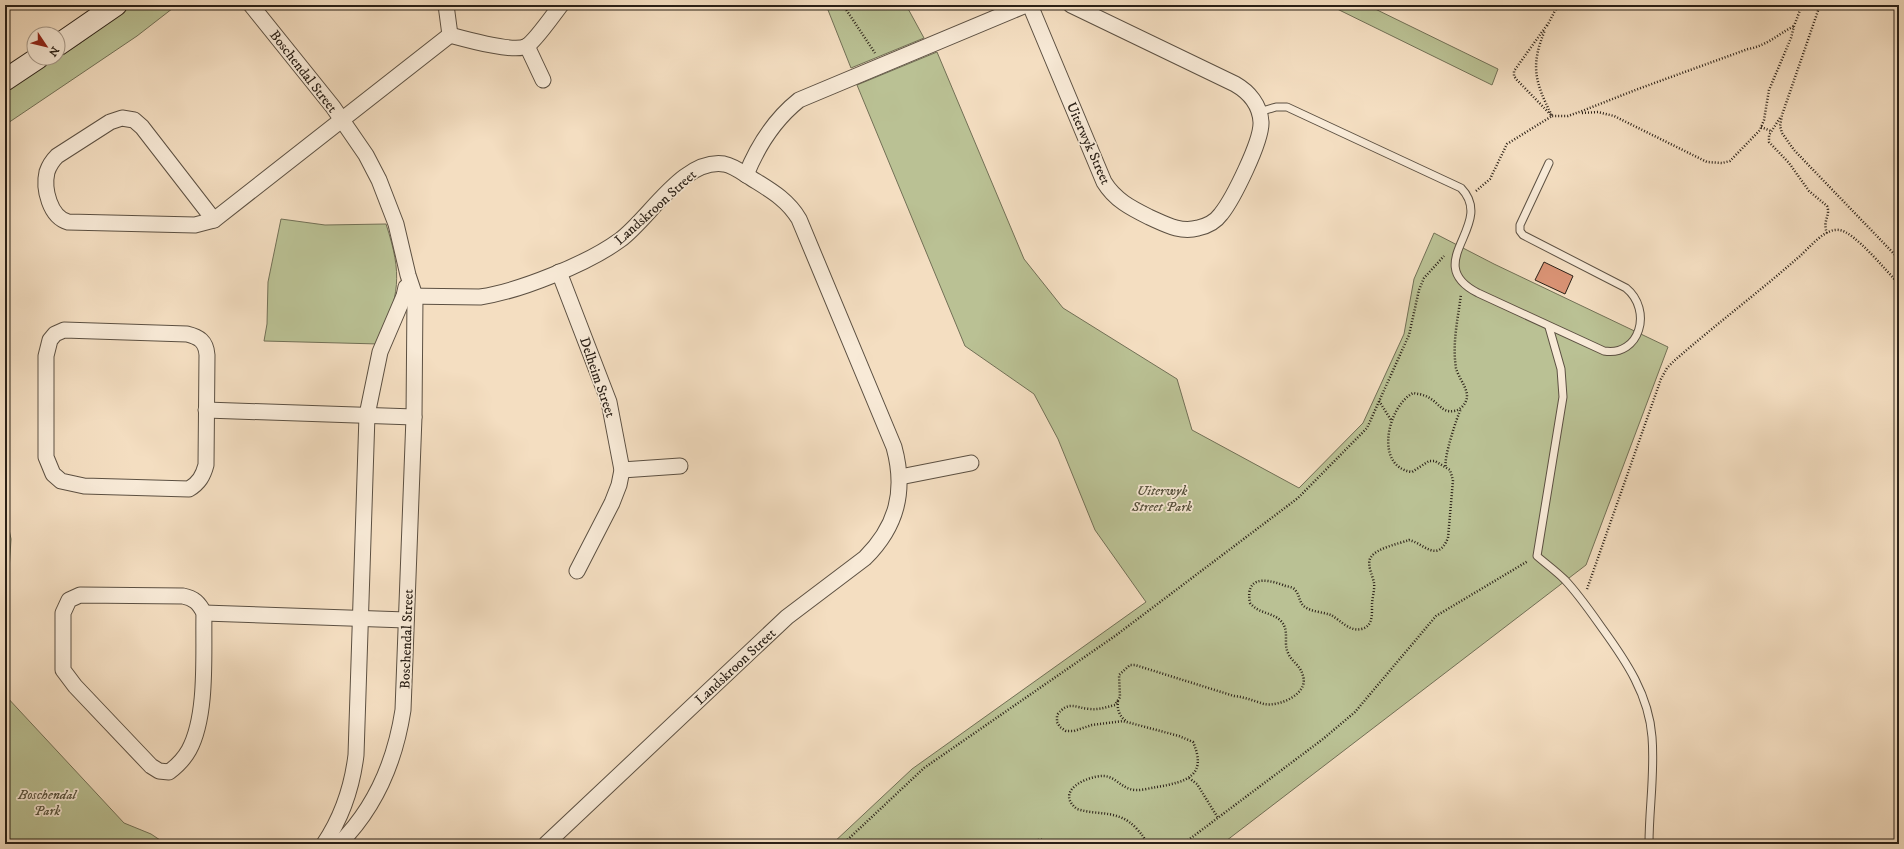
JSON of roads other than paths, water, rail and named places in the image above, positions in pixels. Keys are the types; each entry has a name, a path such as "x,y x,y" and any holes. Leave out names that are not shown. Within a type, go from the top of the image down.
{"street":[{"path":"66,39 116,5"},
{"name":"Boschendal Street","path":"251,5 342,119 366,155 379,180 401,241 408,275 414,417 403,710 395,750 387,773 369,807 339,844"},
{"path":"446,5 450,35 494,46 517,48 527,46 561,5"},
{"path":"746,175 753,157 776,120 798,100 1026,5"},
{"name":"Uiterwyk Street","path":"1030,5 1108,188 1123,203 1168,226 1182,230 1197,229 1214,221 1228,204 1258,141 1260,132 1259,112 1250,95 1235,84 1071,5"},
{"name":"Boschendal Street","path":"342,119 450,35"},
{"path":"527,46 543,80"},
{"path":"5,80 26,66"},
{"path":"214,220 142,127 138,123 129,119 122,118 110,122 62,153 52,161 47,174 46,181 52,209 54,214 62,221 195,225 214,220 342,119"},
{"name":"Landskroon Street","path":"409,296 480,297 492,295 559,272 600,253 622,239 682,179 697,168 705,165 725,164 734,167 784,199 799,219 894,448 900,477 898,498 895,512 886,531 874,548 864,558 787,617 546,844"},
{"name":"Delheim Street","path":"559,272 609,402 622,470 619,485 612,503 576,572"},
{"path":"324,844 342,811 354,774 356,755 368,415 380,352 409,296"},
{"path":"64,330 187,334 196,336 202,340 206,346 206,410 206,465 204,475 196,485 189,489 84,486 61,481 53,474 46,457 46,356 50,340 55,334 64,330"},
{"path":"206,410 414,417"},
{"path":"900,477 971,463"},
{"path":"622,470 680,466"},
{"path":"80,595 184,596 200,604 204,613 201,708 196,731 190,748 181,762 169,772 159,771 151,766 66,676 62,665 65,607 73,597 80,595"},
{"path":"204,613 361,620 406,620"}],"lane":[{"path":"1259,112 1276,107 1287,107 1461,188 1468,197 1472,210 1471,217 1454,259 1454,265 1461,283 1473,291 1604,351 1619,351 1631,343 1641,321 1641,310 1636,298 1626,288 1521,233 1520,225 1550,163"},
{"path":"1549,327 1561,369 1563,396 1537,556 1557,572 1583,600 1629,666 1648,713 1652,736 1654,768 1649,822 1649,844"}],"park label":[{"name":"Uiterwyk Street Park","path":"1162,498"},
{"name":"Boschendal Park","path":"47,802"}]}
